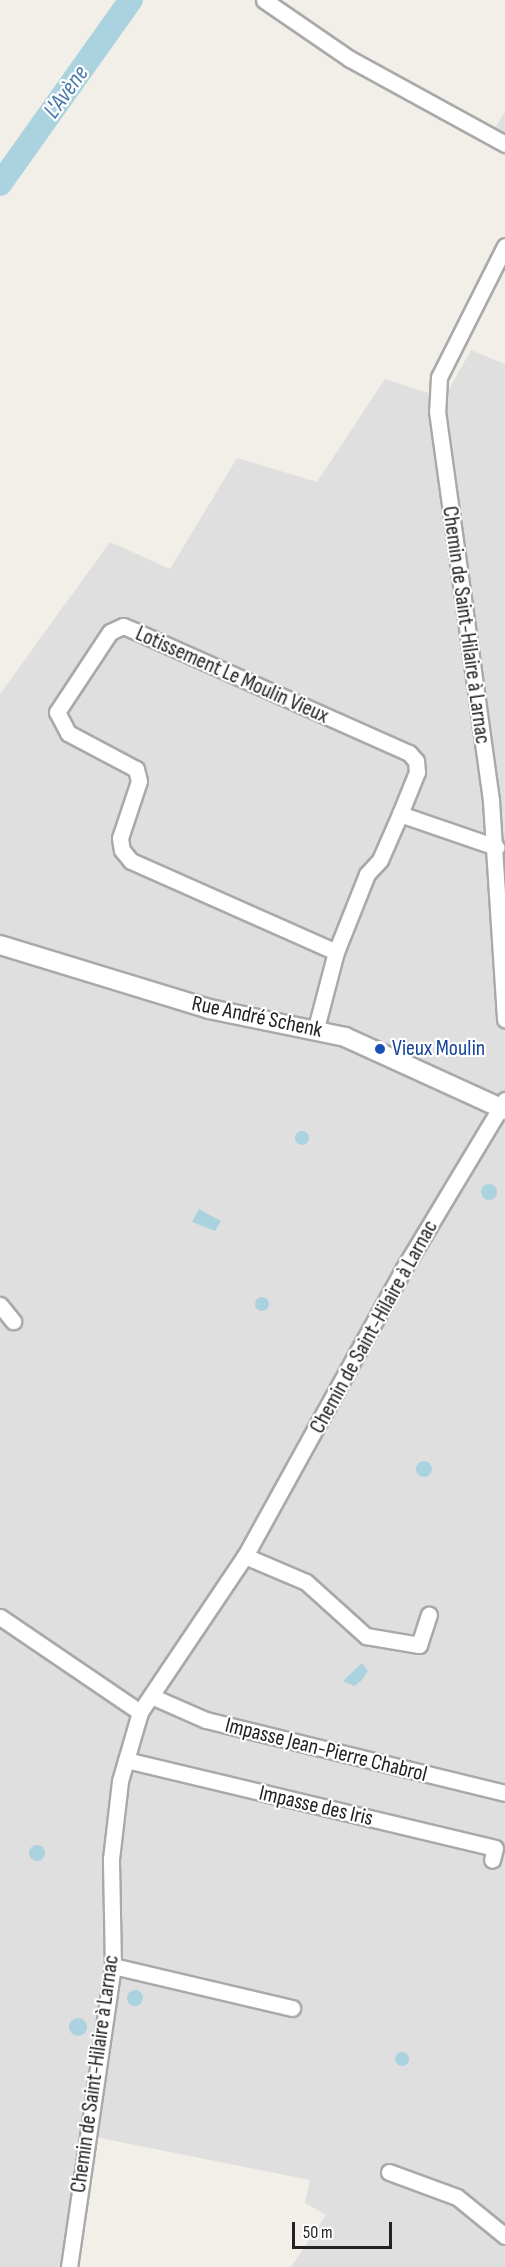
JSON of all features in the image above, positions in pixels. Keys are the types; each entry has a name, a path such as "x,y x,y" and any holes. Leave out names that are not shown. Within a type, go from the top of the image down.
{"street":[{"path":"264,0 350,59 505,144"},
{"name":"Chemin de Saint-Hilaire à Larnac","path":"505,246 439,377 437,411 496,847 505,1020"},
{"name":"Lotissement Le Moulin Vieux","path":"316,1028 336,952 367,874 380,860 417,772 409,753 123,626 110,632 61,699 57,712 68,733 136,769 140,782 120,838 131,861 336,952"},
{"path":"400,814 496,847"},
{"name":"Rue André Schenk","path":"0,945 209,1009 316,1028 504,1106"},
{"name":"Chemin de Saint-Hilaire à Larnac","path":"69,2267 113,1966 111,1859 126,1760 140,1712 245,1556 404,1268 504,1106"},
{"path":"0,1305 14,1321"},
{"path":"245,1556 306,1582 366,1636 419,1645 429,1616"},
{"path":"0,1617 140,1712"},
{"name":"Impasse Jean-Pierre Chabrol","path":"151,1696 206,1720 505,1793"},
{"name":"Impasse des Iris","path":"126,1760 495,1848 492,1860"},
{"path":"113,1966 292,2008"},
{"path":"389,2172 457,2197 505,2236"}],"shaded area":[{"path":"505,111 505,153 486,144"},
{"path":"471,350 505,364 505,2267 291,2267 326,2215 305,2203 310,2180 85,2135 63,2267 0,2267 0,694 110,542 170,569 237,458 317,482 385,379 444,398"}],"water":[{"path":"299,1131 305,1131 309,1138 305,1145 299,1145 295,1141 295,1135"},
{"path":"486,1184 492,1184 497,1192 495,1198 486,1200 481,1195 481,1189"},
{"path":"199,1209 221,1221 215,1231 192,1222"},
{"path":"259,1297 265,1297 269,1304 265,1311 259,1311 255,1307 255,1301"},
{"path":"424,1461 432,1469 424,1477 416,1469"},
{"path":"362,1663 368,1671 361,1681 354,1686 343,1681"},
{"path":"34,1845 40,1845 45,1853 43,1859 34,1861 29,1856 29,1850"},
{"path":"132,1990 138,1990 143,1998 141,2004 132,2006 127,2001 127,1995"},
{"path":"78,2018 84,2021 87,2027 84,2033 78,2036 72,2033 69,2027 72,2021"},
{"path":"402,2052 407,2054 409,2059 407,2064 402,2066 397,2064 395,2059 397,2054"}],"waterway":[{"name":"L'Avène","path":"0,184 131,0"}],"place":[{"name":"Vieux Moulin","path":"380,1049"}]}
